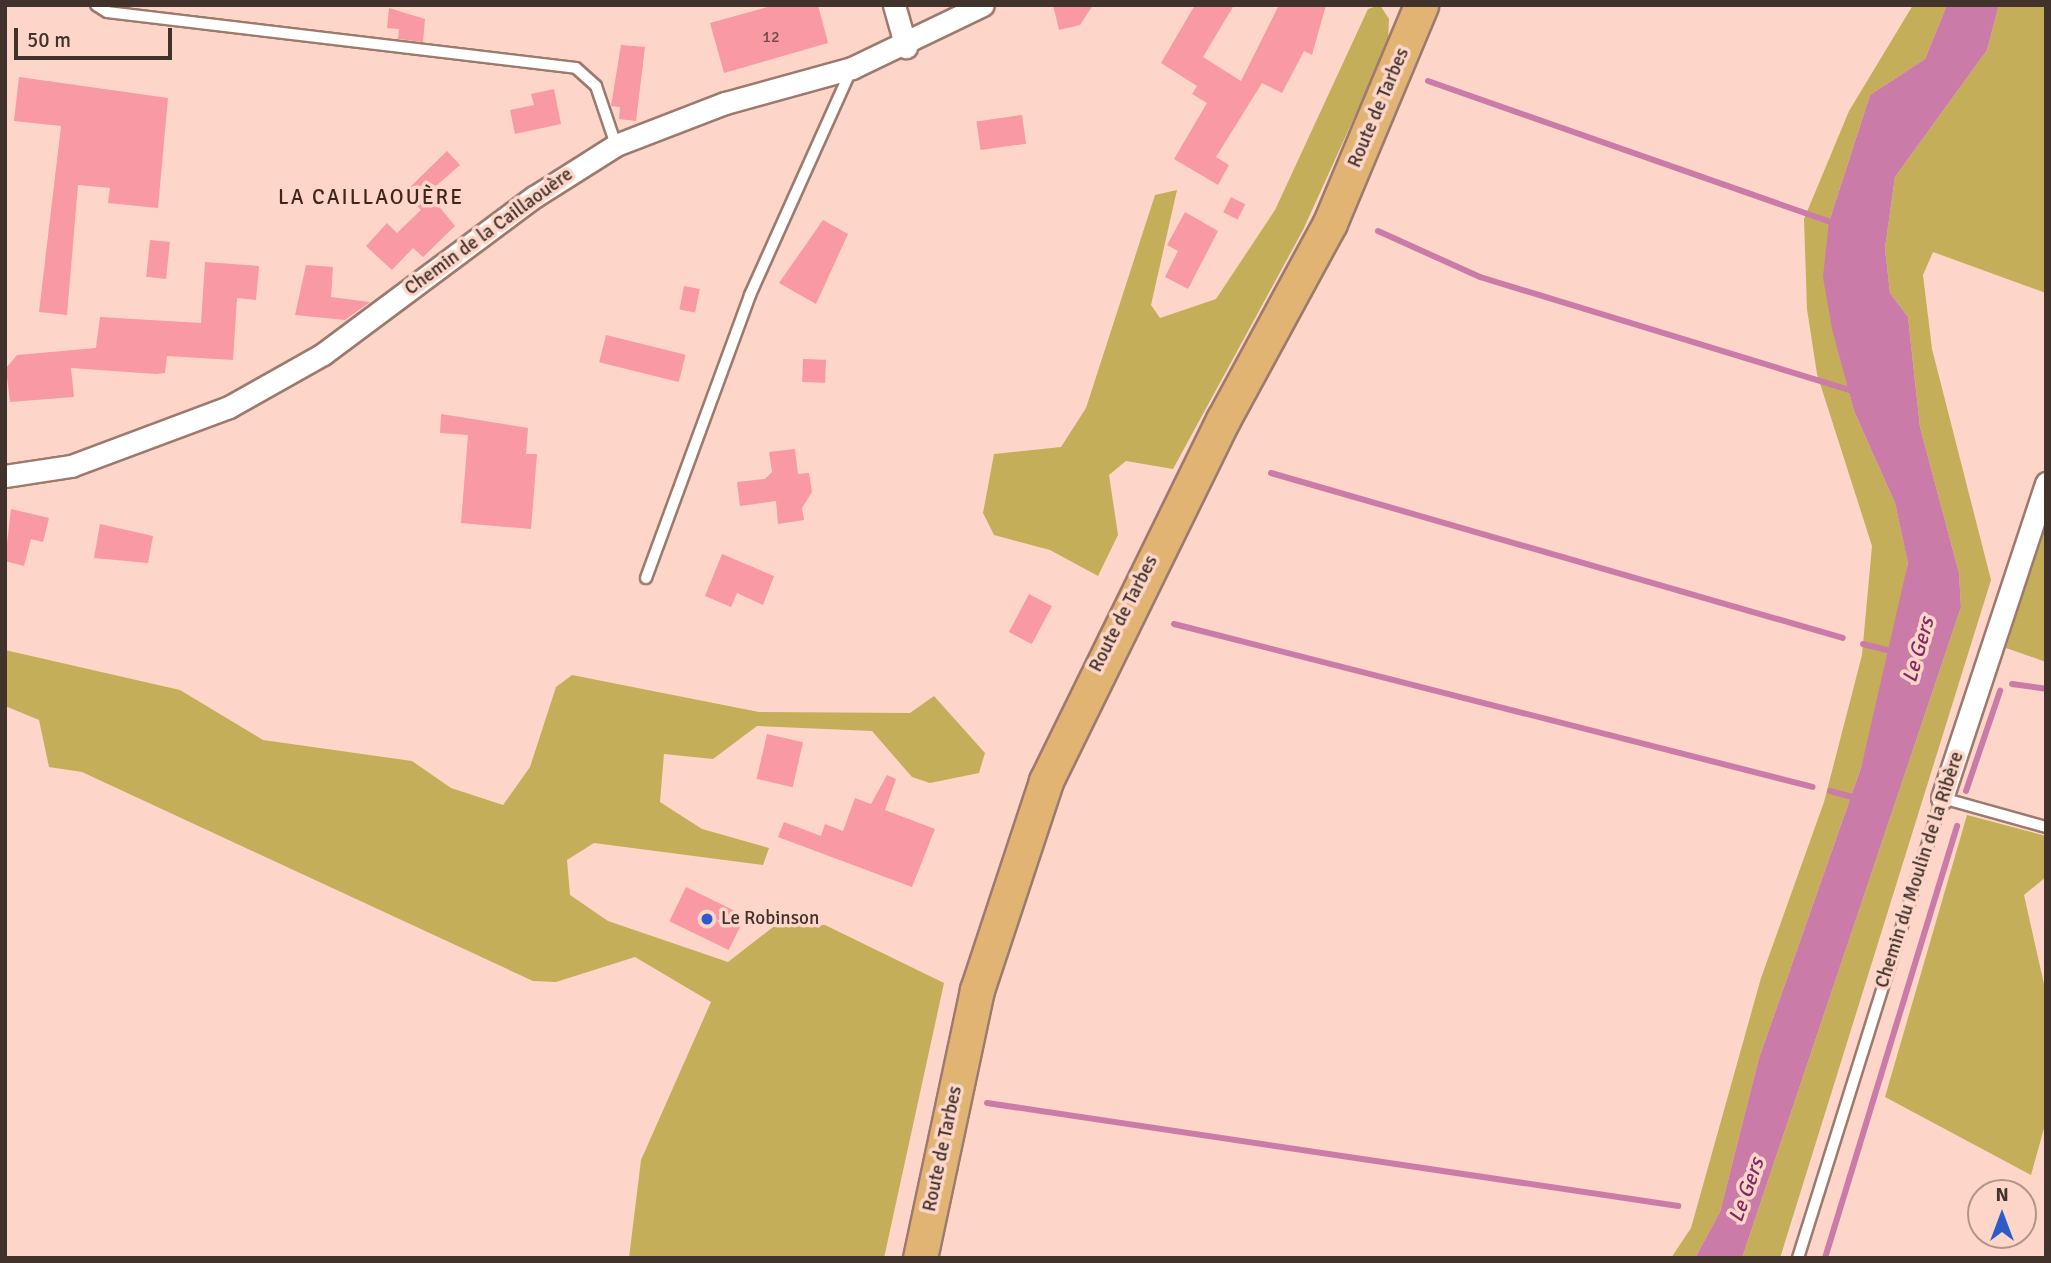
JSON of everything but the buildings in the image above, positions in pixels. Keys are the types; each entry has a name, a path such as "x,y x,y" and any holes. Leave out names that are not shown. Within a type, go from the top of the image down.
{"main road":[{"name":"Route de Tarbes","path":"920,1258 977,990 1046,781 1223,420 1330,223 1421,5"}],"street":[{"path":"894,5 906,47"},
{"name":"Chemin de la Caillaouère","path":"5,476 71,466 274,385 616,145 725,103 852,68 906,47 983,5"},
{"name":"Chemin du Moulin de la Ribère","path":"1942,798 2046,483"}],"lane":[{"path":"96,5 107,12 576,68 596,86 616,145"},
{"path":"646,578 750,295 852,68"},
{"path":"1942,798 2046,827"},
{"name":"Chemin du Moulin de la Ribère","path":"1798,1258 1942,798"}],"shaded area":[{"path":"1380,5 1389,19 1388,43 1303,230 1173,469 1126,461 1109,475 1118,535 1098,576 1050,550 994,535 983,513 994,454 1061,447 1086,408 1155,195 1177,190 1151,305 1160,318 1216,299 1275,210 1368,9"},
{"path":"1913,5 1947,5 1925,59 1870,95 1829,222 1833,329 1854,411 1895,503 1908,562 1893,644 1861,768 1759,1058 1720,1212 1695,1258 1671,1258 1691,1228 1761,978 1824,802 1862,655 1872,546 1817,374 1807,309 1804,219 1849,111"},
{"path":"1999,5 2046,5 2046,293 1933,252 1923,275 1932,349 1991,580 1780,1258 1742,1258 1961,607 1959,573 1920,427 1908,317 1890,293 1885,248 1895,177 1987,50"},
{"path":"2046,518 2046,662 2006,648"},
{"path":"5,650 180,690 263,740 412,761 451,788 503,805 530,767 556,687 572,675 759,712 910,713 934,696 985,753 979,773 930,783 912,777 872,731 757,726 713,759 664,754 660,802 702,829 769,848 763,865 594,843 567,860 570,895 608,921 728,962 777,924 825,925 944,983 884,1258 629,1258 641,1160 711,1002 635,957 556,982 533,981 82,772 49,767 39,720 5,706"},
{"path":"1967,815 2046,836 2046,877 2024,895 2046,993 2046,1121 2031,1175 1885,1097"}],"water":[{"name":"Le Gers","path":"1947,5 1999,5 1987,50 1895,177 1885,248 1890,293 1908,317 1920,427 1959,573 1961,607 1742,1258 1695,1258 1720,1212 1759,1058 1861,768 1908,563 1895,503 1854,411 1832,329 1823,277 1829,222 1870,95 1925,59"}],"waterway":[{"path":"1428,81 1836,224"},
{"path":"1378,231 1480,277 1856,392"},
{"path":"1271,473 1843,638"},
{"path":"1174,624 1813,787"},
{"name":"Le Gers","path":"1863,644 1899,653"},
{"path":"2012,684 2046,689"},
{"path":"1966,791 2000,691"},
{"path":"1830,791 1859,799"},
{"path":"1825,1258 1957,826"},
{"path":"987,1103 1678,1206"}],"place":[{"name":"Le Robinson","path":"707,919"}],"district":[{"name":"LA CAILLAOUÈRE","path":"371,197"}]}
